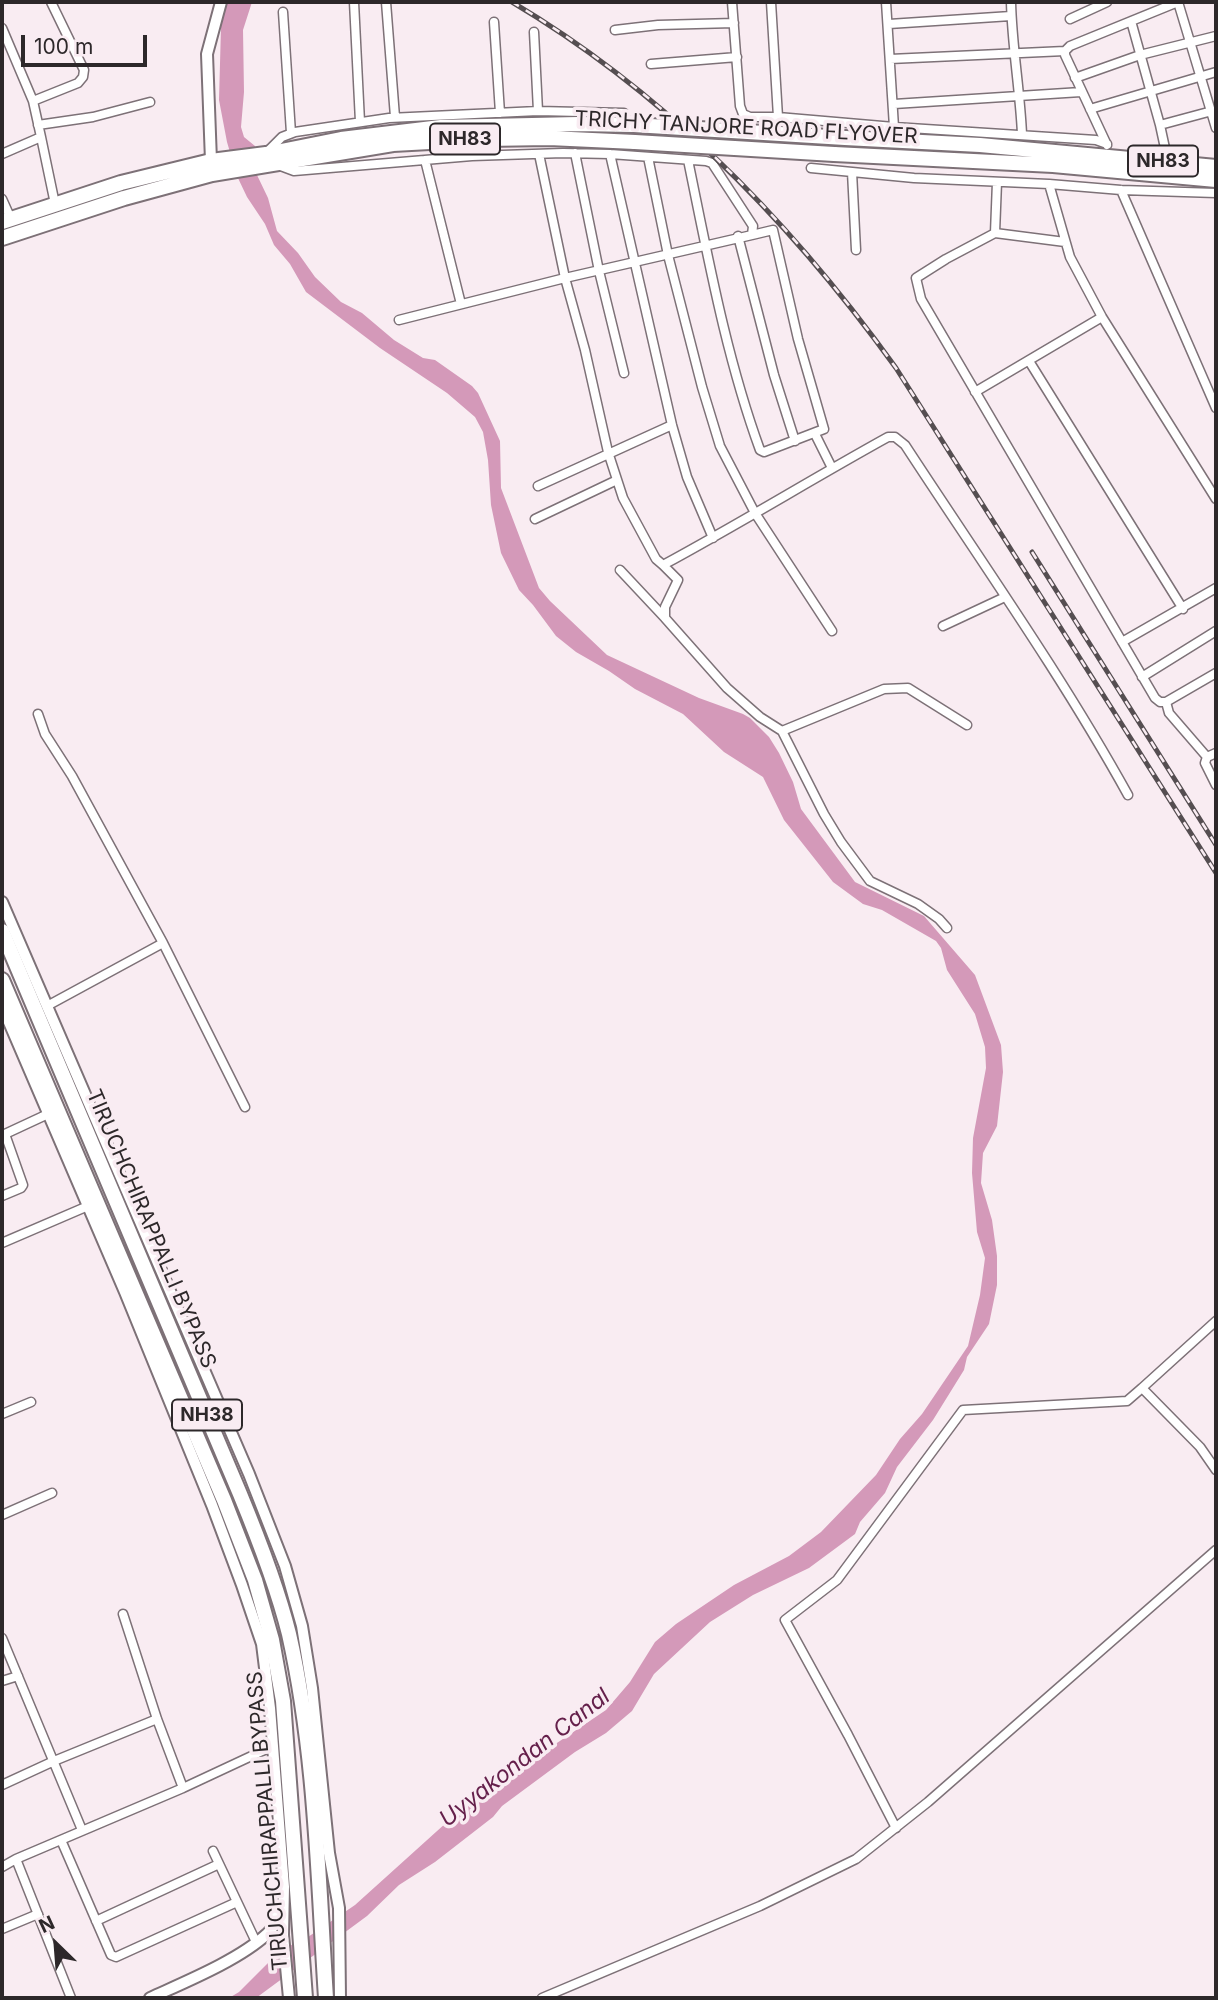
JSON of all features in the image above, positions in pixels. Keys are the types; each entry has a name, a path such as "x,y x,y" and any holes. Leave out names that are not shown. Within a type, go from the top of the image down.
{"highway":[{"name":"TRICHY TANJORE ROAD FLYOVER","path":"267,160 295,147 441,127 578,124 757,131 1082,153 1109,150"},
{"name":"TRICHY TANJORE ROAD FLYOVER","path":"295,147 549,138 1053,165 1214,189"},
{"name":"NH83","path":"1109,150 1168,162 1216,167"},
{"name":"NH83","path":"6,220 121,183 221,164 267,160"},
{"name":"NH83","path":"2,238 163,187 221,164"},
{"name":"TIRUCHCHIRAPPALLI BYPASS","path":"2,931 271,1570 288,1632 300,1692 313,1797 326,1998"},
{"name":"TIRUCHCHIRAPPALLI BYPASS","path":"2,980 224,1500 255,1580 272,1640 283,1701 305,1998"}],"street":[{"path":"33,101 78,83 83,78 84,70 51,2"},
{"path":"221,2 207,54 221,164"},
{"path":"354,2 360,122"},
{"path":"386,2 395,117"},
{"path":"733,2 740,106 743,114 750,117 1096,140 1109,150"},
{"path":"771,2 778,117"},
{"path":"886,2 894,127"},
{"path":"1011,2 1013,53 1022,134"},
{"path":"1070,19 1107,2"},
{"path":"890,59 1065,51 1070,46 1178,2 1216,128"},
{"path":"283,12 295,147"},
{"path":"889,24 1011,16"},
{"path":"1131,21 1168,162"},
{"path":"494,22 500,113"},
{"path":"615,30 658,25 734,23"},
{"path":"2,28 33,101 55,204"},
{"path":"534,32 538,111"},
{"path":"1075,78 1140,55 1216,36"},
{"path":"1065,51 1109,150"},
{"path":"651,64 737,57"},
{"path":"1090,109 1216,72"},
{"path":"894,104 1081,92"},
{"path":"38,125 93,117 150,102"},
{"path":"295,147 360,122 395,117 538,111 624,113"},
{"path":"1160,125 1212,111"},
{"path":"2,154 41,137"},
{"path":"295,147 282,137 267,160 294,170 472,156 575,153 712,163 753,226 752,235"},
{"path":"575,153 599,271 624,373"},
{"path":"538,154 565,278 617,480 623,498 656,559 678,580 665,607 665,618"},
{"path":"610,154 673,425 687,477 713,538"},
{"path":"648,158 668,255 720,446 755,513 832,631"},
{"path":"425,160 461,304"},
{"path":"399,320 706,246 738,236 773,230 798,339 824,429 764,452 760,450 749,421 725,334 706,246 688,160"},
{"path":"811,168 914,178 1121,190 1214,189"},
{"path":"852,172 856,250"},
{"path":"995,233 997,182"},
{"path":"1049,184 1065,242 1102,317 1216,499"},
{"path":"1121,190 1216,408"},
{"path":"2,199 6,220"},
{"path":"1065,242 995,233 916,278 920,299 1155,698 1166,702 1216,673"},
{"path":"738,236 774,375 795,441"},
{"path":"975,392 1102,317"},
{"path":"1029,361 1183,609"},
{"path":"538,486 608,452 673,425"},
{"path":"815,433 832,468"},
{"path":"663,565 888,437 900,440 1005,597 1128,794"},
{"path":"534,519 617,480"},
{"path":"620,570 727,688 760,717 782,731 824,814 870,881 918,904 947,928"},
{"path":"1122,642 1216,588"},
{"path":"943,626 1005,597"},
{"path":"1142,677 1216,631"},
{"path":"782,731 884,689 896,688 908,688 967,725"},
{"path":"1166,702 1169,713 1212,755 1205,764 1216,785"},
{"path":"38,714 45,734 72,776 163,943 245,1107"},
{"path":"2,902 245,1463 285,1566 302,1626 312,1688 329,1853 339,1908 340,1998"},
{"path":"47,1006 163,943"},
{"path":"2,1006 145,1342 242,1585 262,1644 282,1857 283,1935 289,1993"},
{"path":"2,1196 23,1185 4,1135 48,1114"},
{"path":"2,1242 88,1206"},
{"path":"896,1828 785,1620 838,1580 963,1410 1127,1401 1216,1321"},
{"path":"1142,1388 1200,1447 1216,1470"},
{"path":"2,1415 31,1402"},
{"path":"2,1515 52,1493"},
{"path":"542,1998 760,1906 856,1859 939,1793 1216,1550"},
{"path":"123,1614 183,1788"},
{"path":"2,1638 82,1830"},
{"path":"2,1681 18,1676"},
{"path":"2,1785 54,1760 157,1719"},
{"path":"2,1867 273,1746"},
{"path":"61,1840 111,1955 121,1956 237,1902"},
{"path":"213,1851 256,1942"},
{"path":"150,1998 237,1955 268,1933 276,1922 282,1857"},
{"path":"16,1859 71,1998"},
{"path":"96,1920 219,1864"},
{"path":"2,1929 38,1914"}],"shaded area":[{"path":"228,2 252,2 243,30 244,92 241,127 244,137 255,146 257,175 268,198 277,231 298,253 315,277 341,302 362,313 394,340 423,358 435,360 472,386 478,393 500,441 501,488 539,588 607,655 699,698 743,714 769,737 793,782 801,809 855,882 924,916 975,975 1001,1045 1003,1072 997,1126 983,1153 981,1183 992,1220 997,1256 997,1285 989,1324 967,1357 964,1370 933,1420 897,1467 885,1493 860,1522 855,1534 809,1568 753,1595 710,1622 654,1674 632,1711 606,1733 575,1752 502,1806 493,1817 435,1862 399,1885 367,1916 256,1998 229,1998 239,1992 281,1950 308,1937 355,1905 467,1804 512,1777 606,1710 630,1682 655,1642 676,1624 734,1585 789,1556 821,1532 876,1475 968,1346 980,1295 985,1258 977,1232 972,1173 973,1138 986,1068 985,1047 975,1014 947,970 941,948 936,941 882,910 863,904 833,882 784,820 763,777 724,752 683,714 635,689 576,652 556,636 519,590 501,553 491,505 483,432 475,417 447,393 380,348 306,292 290,264 274,245 265,224 247,197 237,176 227,142 219,100 222,14"}],"railway":[{"path":"512,2 623,77 674,120 723,165 814,262 896,368 1216,873"},
{"path":"1032,552 1216,845"}],"water label":[{"name":"Uyyakondan Canal","path":"525,1758"}]}
